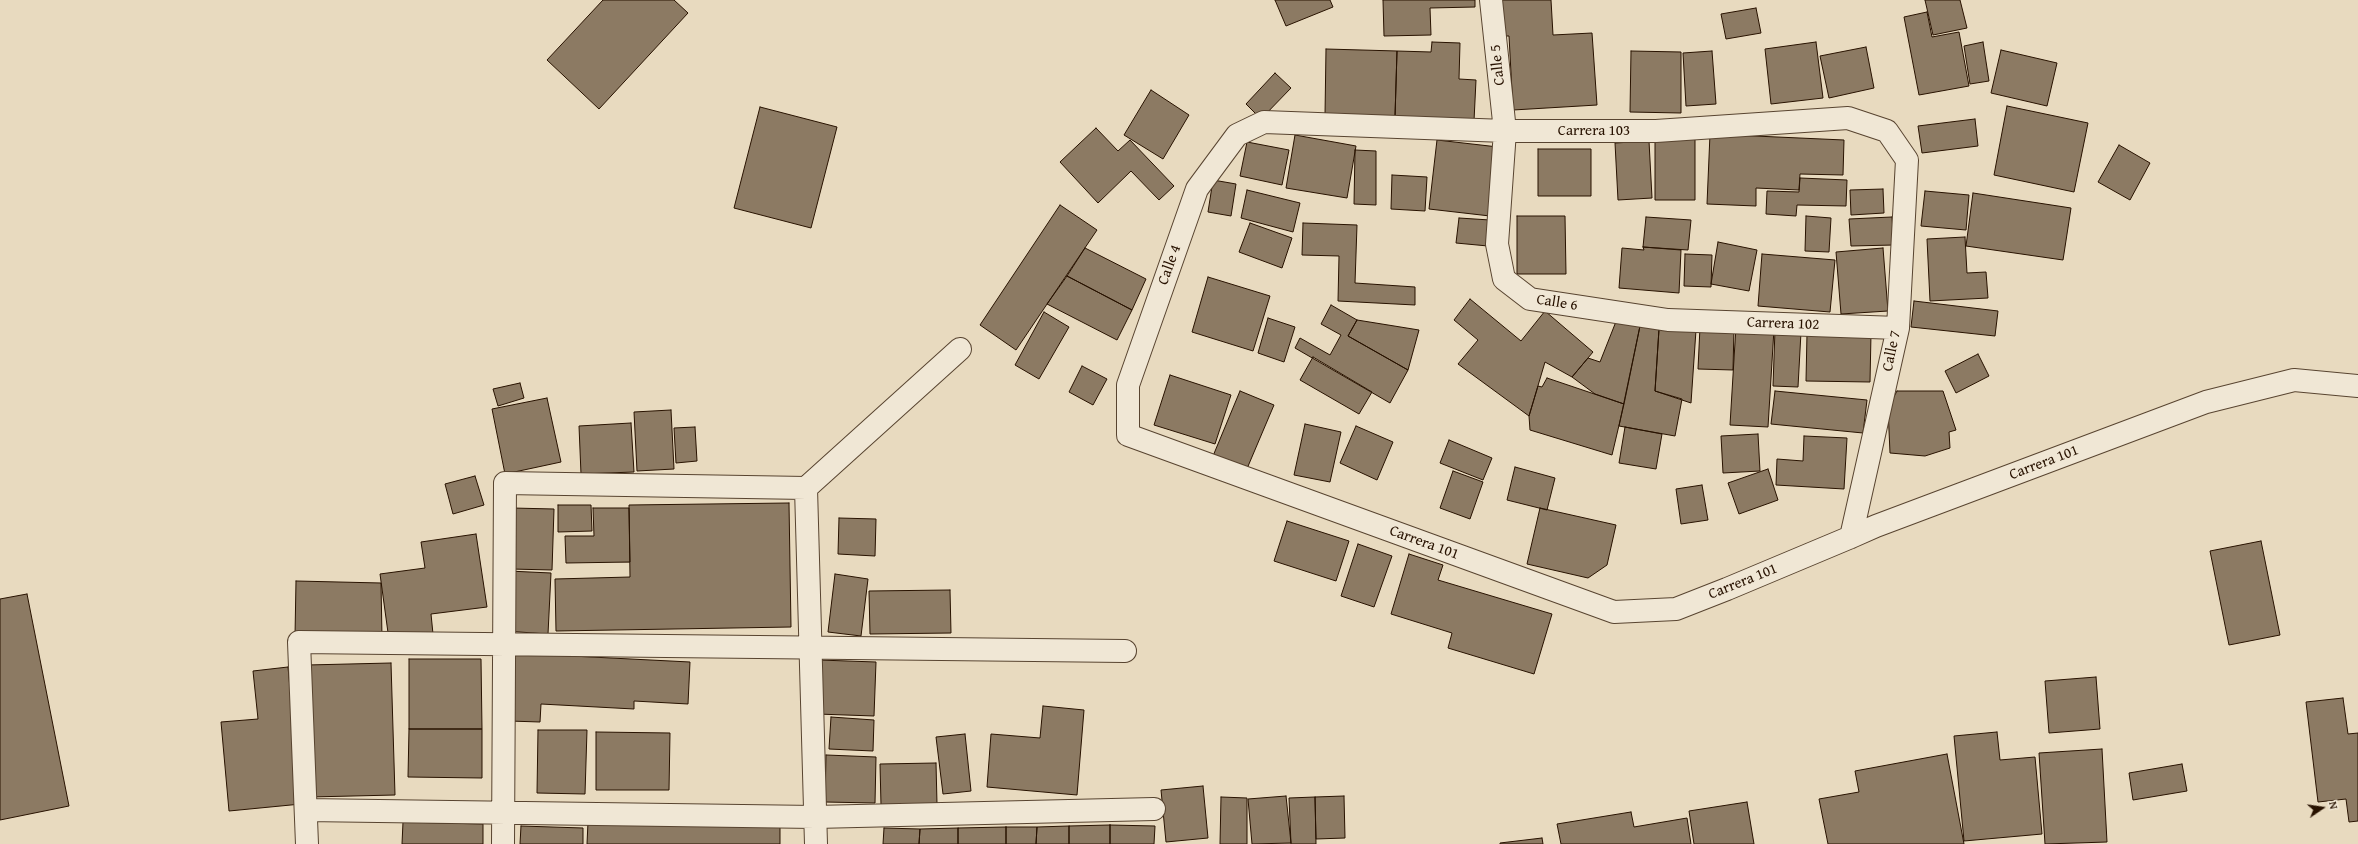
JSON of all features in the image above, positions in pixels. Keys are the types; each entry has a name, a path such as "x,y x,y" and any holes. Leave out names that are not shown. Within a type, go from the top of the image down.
{"street":[{"name":"Calle 5","path":"1491,0 1505,131"},
{"name":"Carrera 103","path":"1264,122 1505,131 1656,131 1848,118 1887,130 1907,160"},
{"name":"Calle 4","path":"1128,435 1128,384 1197,189 1237,135 1264,122"},
{"name":"Calle 6","path":"1505,131 1497,244 1504,279 1530,299 1668,320"},
{"name":"Calle 7","path":"1851,538 1898,328 1907,160"},
{"name":"Carrera 102","path":"1668,320 1898,328"},
{"path":"503,844 505,483 806,488 960,348"},
{"name":"Carrera 101","path":"1128,435 1614,612 1676,609 1851,538 1876,526 2206,402 2294,380 2358,386"},
{"path":"806,488 816,844"},
{"path":"307,844 299,642 1125,651"},
{"path":"306,810 815,817 1154,809"}],"building":[{"path":"603,0 674,0 688,13 599,109 547,60"},
{"path":"1275,0 1330,0 1333,7 1286,26"},
{"path":"1383,0 1475,0 1475,7 1430,8 1431,35 1384,36"},
{"path":"1501,0 1551,0 1553,35 1592,33 1597,105 1513,110 1509,36 1503,36"},
{"path":"1925,0 1960,0 1967,28 1933,35"},
{"path":"1756,8 1761,33 1726,39 1721,14"},
{"path":"1927,12 1932,37 1959,32 1969,86 1919,95 1904,17"},
{"path":"1432,42 1460,43 1459,79 1476,80 1474,121 1395,117 1397,51 1431,52"},
{"path":"1816,42 1823,98 1771,104 1765,49"},
{"path":"1983,42 1989,81 1970,84 1964,46"},
{"path":"1866,47 1874,88 1829,98 1820,56"},
{"path":"1326,49 1397,51 1395,117 1325,115"},
{"path":"2001,50 2057,63 2047,106 1991,93"},
{"path":"1631,51 1681,52 1681,113 1630,112"},
{"path":"1712,51 1716,104 1686,106 1683,53"},
{"path":"1275,73 1291,88 1261,119 1246,104"},
{"path":"1151,90 1189,115 1163,159 1124,135"},
{"path":"2007,106 2088,123 2074,192 1994,175"},
{"path":"760,107 837,127 811,228 734,208"},
{"path":"1975,119 1978,146 1922,153 1918,126"},
{"path":"1096,128 1118,151 1130,140 1174,186 1159,200 1131,171 1098,203 1060,162"},
{"path":"1710,134 1844,140 1843,175 1800,174 1799,190 1756,188 1756,206 1707,204"},
{"path":"1295,135 1356,146 1347,198 1286,188"},
{"path":"1655,137 1695,137 1695,200 1655,200"},
{"path":"1437,140 1498,147 1490,216 1429,209"},
{"path":"1649,141 1652,198 1618,200 1615,143"},
{"path":"1247,142 1289,150 1282,185 1240,176"},
{"path":"2119,145 2150,163 2130,200 2098,182"},
{"path":"1538,149 1591,149 1591,196 1538,196"},
{"path":"1355,150 1376,151 1376,205 1354,204"},
{"path":"1392,175 1427,177 1425,211 1391,209"},
{"path":"1800,178 1847,180 1846,206 1797,205 1796,216 1766,214 1767,191 1799,192"},
{"path":"1213,180 1236,184 1231,216 1208,212"},
{"path":"1883,189 1884,213 1851,215 1850,190"},
{"path":"1247,190 1300,203 1293,232 1241,218"},
{"path":"1925,191 1969,195 1966,230 1921,226"},
{"path":"1973,193 2071,208 2063,260 1966,246"},
{"path":"1060,205 1097,230 1016,350 980,325"},
{"path":"1517,216 1565,216 1566,274 1517,274"},
{"path":"1806,216 1831,218 1829,252 1805,251"},
{"path":"1646,217 1691,220 1688,250 1643,247"},
{"path":"1892,217 1894,245 1851,246 1849,219"},
{"path":"1459,218 1490,220 1488,246 1456,243"},
{"path":"1250,223 1292,238 1282,268 1239,252"},
{"path":"1303,223 1357,225 1355,283 1415,287 1415,305 1338,301 1339,256 1302,255"},
{"path":"1965,237 1967,273 1986,272 1988,298 1930,301 1927,239"},
{"path":"1718,242 1757,250 1749,291 1711,284"},
{"path":"1643,247 1681,250 1679,293 1619,288 1622,248 1644,250"},
{"path":"1085,248 1146,279 1132,310 1067,276"},
{"path":"1883,248 1888,311 1841,314 1836,252"},
{"path":"1685,254 1712,255 1711,287 1684,286"},
{"path":"1762,254 1835,260 1830,312 1758,306"},
{"path":"1067,276 1132,310 1117,340 1047,304"},
{"path":"1208,277 1270,296 1253,351 1192,332"},
{"path":"1470,299 1521,341 1545,311 1593,352 1572,377 1545,362 1529,416 1458,364 1478,340 1454,320"},
{"path":"1914,301 1998,311 1995,336 1911,327"},
{"path":"1331,305 1357,320 1348,336 1408,370 1390,403 1295,348 1300,338 1330,355 1341,335 1321,324"},
{"path":"1044,312 1069,327 1039,379 1015,365"},
{"path":"1268,318 1295,327 1284,362 1258,353"},
{"path":"1617,319 1640,326 1624,404 1595,394 1572,377 1588,358 1600,362"},
{"path":"1357,320 1419,330 1408,370 1348,336"},
{"path":"1640,326 1659,329 1655,391 1682,399 1675,436 1619,426"},
{"path":"1736,326 1774,329 1768,427 1730,425"},
{"path":"1700,327 1734,328 1733,370 1698,369"},
{"path":"1659,329 1696,330 1691,403 1655,391"},
{"path":"1775,330 1801,332 1798,387 1773,386"},
{"path":"1807,334 1871,334 1870,382 1806,381"},
{"path":"1978,354 1989,376 1956,393 1945,371"},
{"path":"1313,357 1372,392 1359,414 1300,380"},
{"path":"1082,366 1107,379 1093,405 1069,392"},
{"path":"1170,375 1231,395 1215,444 1154,425"},
{"path":"1547,378 1624,404 1612,455 1530,430 1529,416 1538,386 1542,387"},
{"path":"520,383 524,398 498,406 493,389"},
{"path":"1240,391 1274,405 1246,471 1213,456"},
{"path":"1775,391 1867,400 1863,433 1771,424"},
{"path":"1897,391 1943,391 1956,430 1949,432 1950,448 1925,456 1890,453 1888,408"},
{"path":"547,398 561,462 505,474 492,409"},
{"path":"671,410 674,469 637,471 634,412"},
{"path":"631,423 634,472 581,474 579,426"},
{"path":"1305,424 1341,432 1330,482 1294,475"},
{"path":"1356,426 1393,442 1377,480 1340,463"},
{"path":"695,427 697,461 676,463 674,428"},
{"path":"1625,427 1662,434 1656,469 1619,463"},
{"path":"1758,434 1760,471 1723,473 1721,436"},
{"path":"1804,436 1847,438 1844,489 1776,485 1777,459 1803,461"},
{"path":"1449,440 1492,458 1483,480 1440,463"},
{"path":"1515,467 1555,478 1547,510 1507,500"},
{"path":"1768,469 1778,500 1739,514 1728,483"},
{"path":"1453,471 1483,482 1470,519 1440,508"},
{"path":"475,476 484,505 453,514 445,484"},
{"path":"1702,485 1708,520 1681,524 1676,489"},
{"path":"789,503 791,627 556,631 555,579 630,577 629,505"},
{"path":"558,505 591,505 592,531 558,532"},
{"path":"512,508 554,509 552,570 511,569"},
{"path":"593,508 629,508 630,562 566,563 565,536 594,536"},
{"path":"1540,508 1616,525 1607,565 1588,578 1527,564"},
{"path":"839,518 876,519 875,556 838,554"},
{"path":"1287,521 1349,541 1336,581 1274,561"},
{"path":"476,534 487,607 431,614 433,634 389,640 380,574 425,568 421,542"},
{"path":"2261,541 2280,635 2229,645 2210,551"},
{"path":"1358,544 1392,556 1374,607 1341,596"},
{"path":"1409,554 1443,565 1438,580 1552,614 1534,674 1448,648 1452,633 1391,614"},
{"path":"508,571 551,573 548,634 505,631"},
{"path":"835,574 868,579 861,636 828,632"},
{"path":"296,581 381,583 382,638 295,636"},
{"path":"950,590 951,633 870,634 869,591"},
{"path":"27,594 69,806 0,820 0,599"},
{"path":"512,653 690,662 688,704 634,701 634,709 541,704 540,722 509,721"},
{"path":"409,659 481,659 482,729 409,729"},
{"path":"819,660 876,662 874,716 817,714"},
{"path":"391,663 395,795 310,797 307,665"},
{"path":"288,667 301,804 229,811 221,722 258,719 253,671"},
{"path":"2096,677 2100,729 2049,733 2045,681"},
{"path":"2343,698 2348,734 2358,733 2358,821 2349,822 2346,799 2318,802 2306,702"},
{"path":"1043,706 1084,710 1077,795 987,787 991,734 1040,738"},
{"path":"831,717 874,720 873,751 829,749"},
{"path":"409,729 482,729 482,778 408,777"},
{"path":"538,730 587,730 585,794 537,793"},
{"path":"596,732 670,733 669,790 596,790"},
{"path":"1997,732 2000,760 2035,757 2042,834 1964,841 1954,736"},
{"path":"965,734 971,791 943,794 936,737"},
{"path":"2102,749 2107,842 2045,844 2039,753"},
{"path":"1947,754 1964,844 1828,844 1819,799 1859,792 1855,771"},
{"path":"826,755 876,757 875,803 825,802"},
{"path":"936,763 937,804 881,805 880,764"},
{"path":"2182,764 2187,791 2133,800 2129,773"},
{"path":"1203,786 1208,838 1166,842 1161,790"},
{"path":"1286,796 1291,843 1252,844 1248,799"},
{"path":"1344,796 1345,838 1316,839 1315,797"},
{"path":"1221,797 1247,798 1247,844 1220,844"},
{"path":"1315,797 1316,844 1291,844 1289,798"},
{"path":"1747,802 1754,844 1694,844 1689,811"},
{"path":"1631,812 1634,827 1687,818 1691,844 1561,844 1557,824"},
{"path":"403,822 483,824 483,844 402,844"},
{"path":"588,822 780,827 780,844 587,844"},
{"path":"1110,825 1155,826 1154,844 1110,844"},
{"path":"1110,825 1110,844 1069,844 1069,826"},
{"path":"521,826 583,828 583,844 520,844"},
{"path":"1069,826 1069,844 1036,844 1037,827"},
{"path":"1006,827 1037,827 1036,844 1006,844"},
{"path":"1006,827 1006,844 958,844 958,828"},
{"path":"884,828 920,829 919,844 883,844"},
{"path":"958,828 958,844 919,844 920,829"},
{"path":"1542,838 1543,844 1500,844 1500,843"}]}
